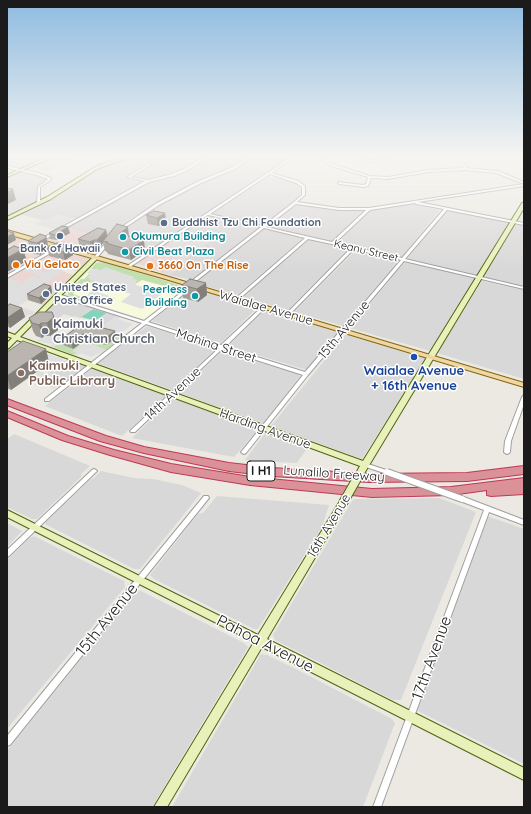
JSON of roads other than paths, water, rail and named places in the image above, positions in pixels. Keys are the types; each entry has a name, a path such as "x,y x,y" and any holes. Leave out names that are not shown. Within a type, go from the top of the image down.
{"highway":[{"name":"Lunalilo Freeway","path":"7,402 103,439 144,450 229,467 272,472 369,478 467,477 524,470"},
{"name":"Lunalilo Freeway","path":"7,414 71,440 113,454 171,468 250,482 372,492 451,491 524,482"},
{"path":"372,492 464,494 524,490"}],"main road":[{"name":"Waialae Avenue","path":"7,232 129,266 524,385"}],"street":[{"path":"39,194 39,203"},
{"path":"7,219 54,194"},
{"path":"40,241 124,194"},
{"path":"116,233 129,222 177,194"},
{"path":"129,266 238,194"},
{"path":"47,400 295,203 303,194"},
{"path":"295,203 339,209 369,209 462,194"},
{"path":"413,202 524,224"},
{"name":"16th Avenue","path":"160,807 259,640 524,204"},
{"path":"333,243 369,209"},
{"name":"15th Avenue","path":"244,452 306,374 446,209"},
{"name":"Keanu Street","path":"208,214 524,288"},
{"path":"237,299 308,237"},
{"path":"7,347 96,257 111,238"},
{"path":"7,277 60,246"},
{"path":"288,314 353,248"},
{"name":"Mahina Street","path":"58,295 306,374"},
{"name":"14th Avenue","path":"134,431 264,307"},
{"name":"Harding Avenue","path":"7,334 91,366 462,499 524,523"},
{"path":"507,452 508,440 524,397"},
{"path":"7,554 94,471"},
{"name":"15th Avenue","path":"7,742 206,498"},
{"name":"17th Avenue","path":"377,807 487,509"},
{"name":"Pahoa Avenue","path":"7,514 524,774"}],"place":[{"name":"Buddhist Tzu Chi Foundation","path":"164,223"},
{"name":"Bank of Hawaii","path":"60,236"},
{"name":"Okumura Building","path":"123,237"},
{"name":"Civil Beat Plaza","path":"125,252"},
{"name":"Via Gelato","path":"16,265"},
{"name":"3660 On The Rise","path":"150,266"},
{"name":"United States Post Office","path":"46,294"},
{"name":"Peerless Building","path":"195,296"},
{"name":"Kaimuki Christian Church","path":"45,331"},
{"name":"Waialae Avenue + 16th Avenue","path":"414,357"},
{"name":"Kaimuki Public Library","path":"21,373"}]}
